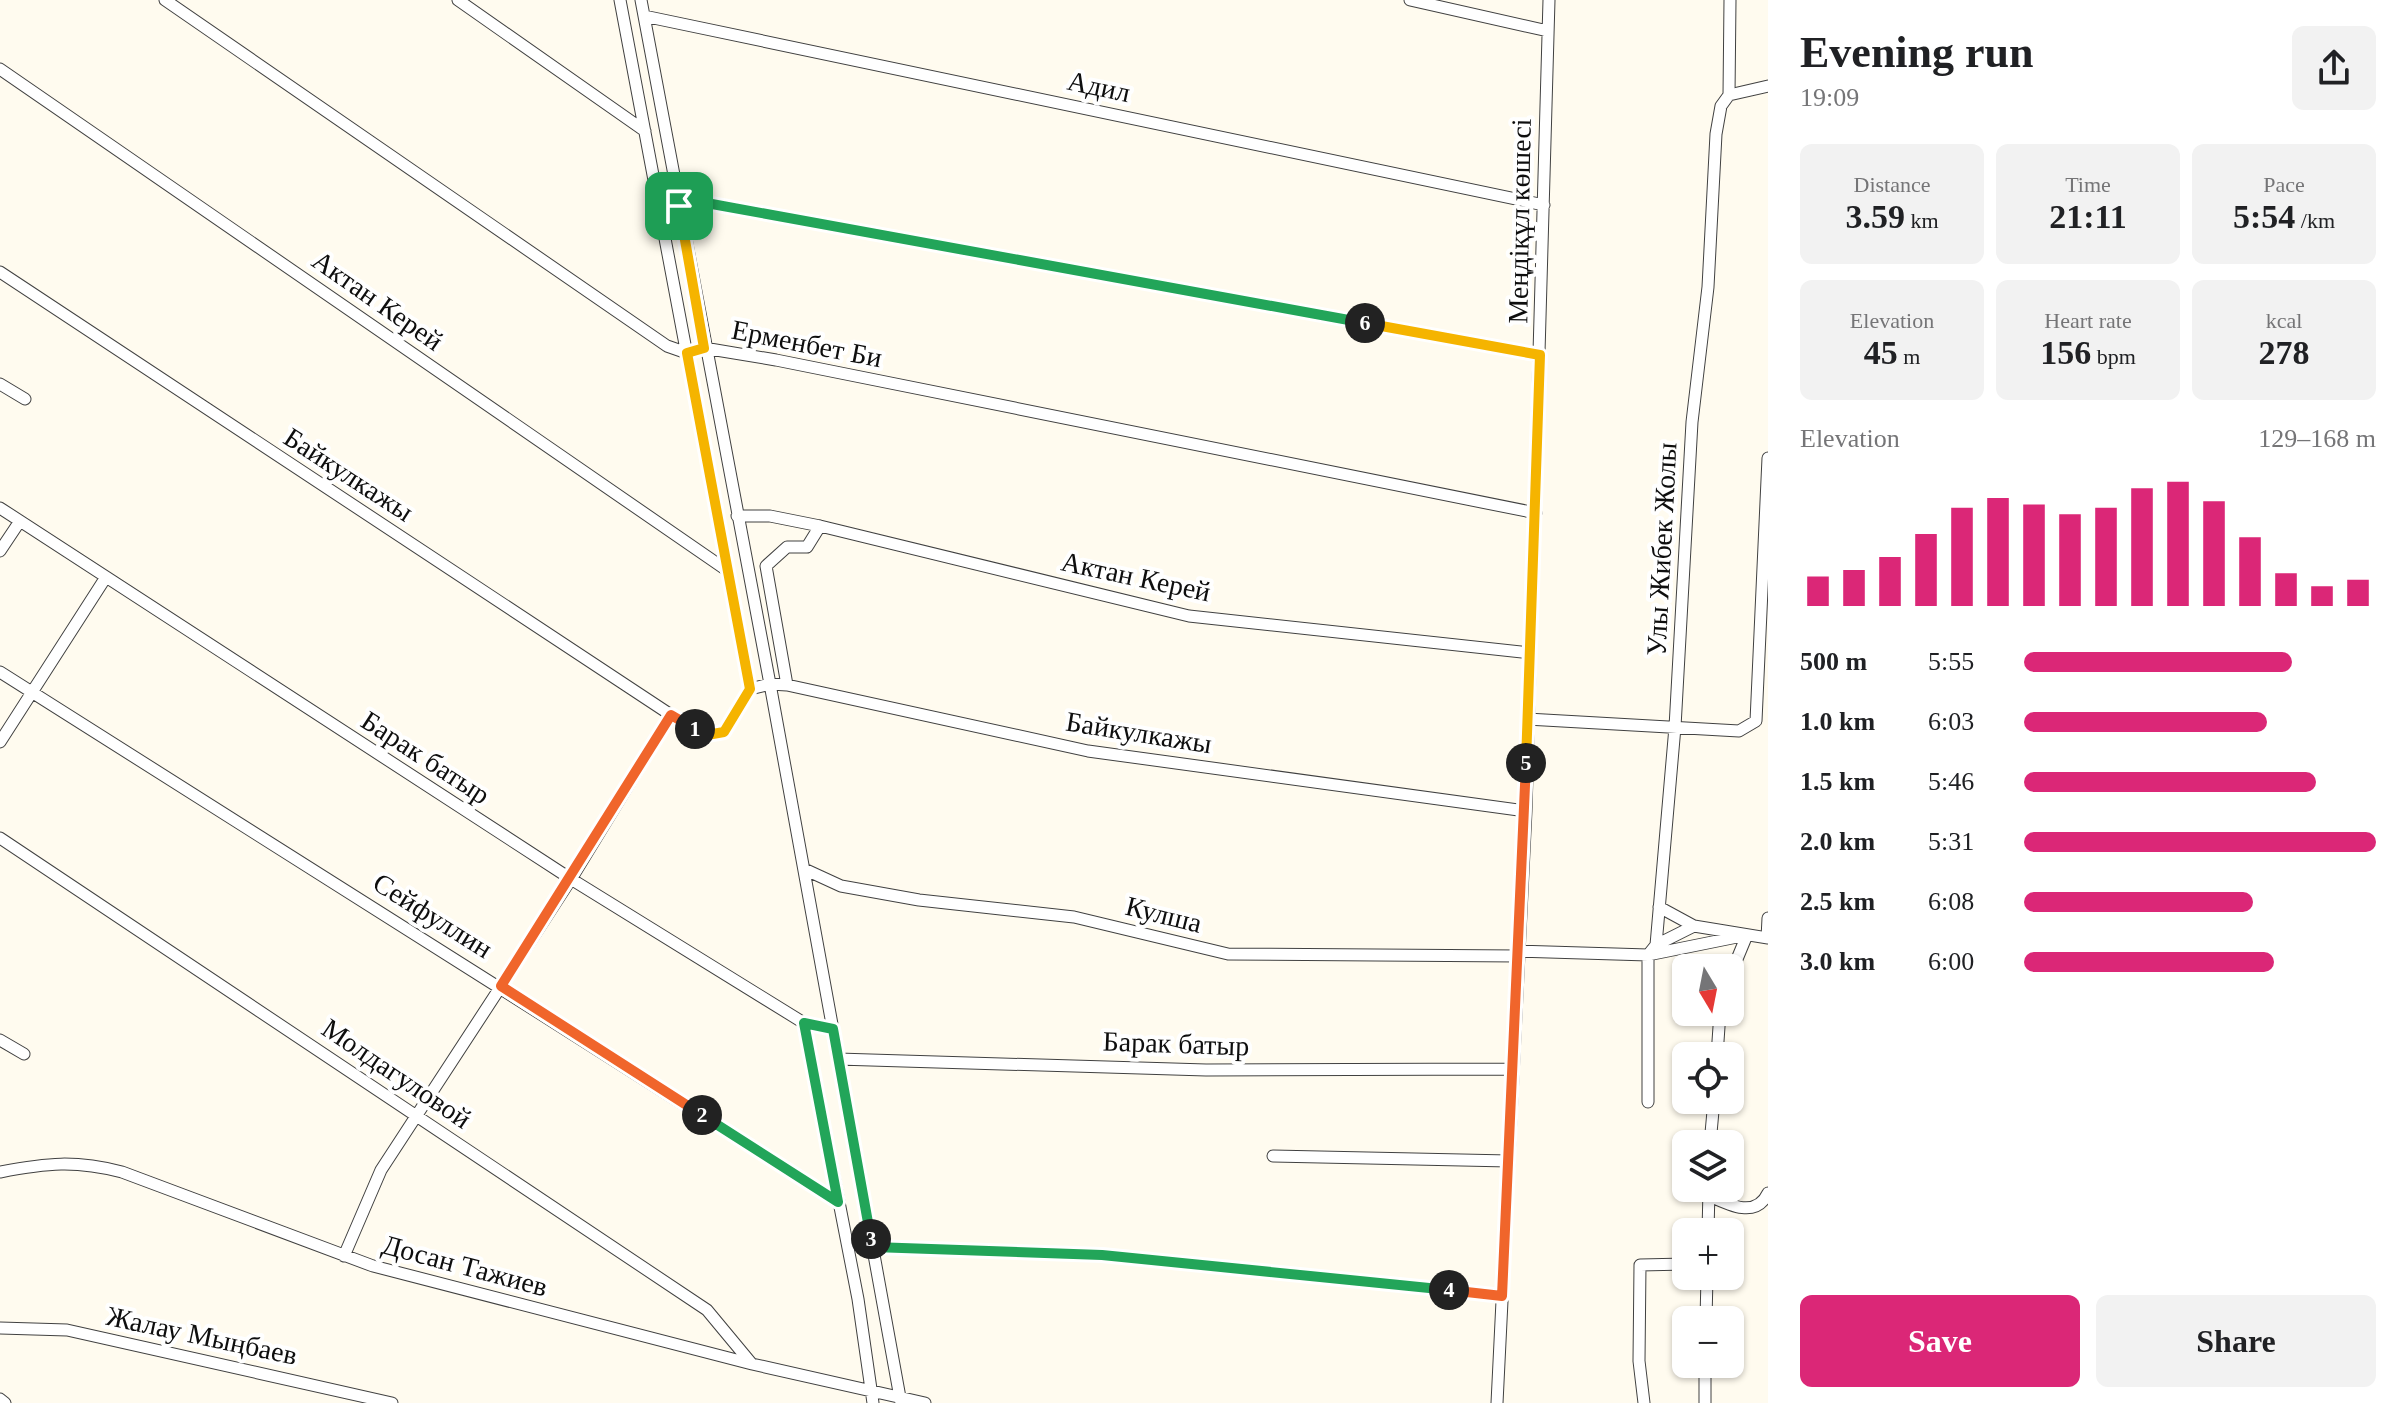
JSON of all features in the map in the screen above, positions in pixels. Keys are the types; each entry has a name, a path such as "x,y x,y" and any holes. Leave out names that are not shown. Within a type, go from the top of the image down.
{"street":[{"path":"165,0 667,346 687,353"},
{"path":"458,0 645,131"},
{"path":"620,0 750,689"},
{"path":"641,0 901,1400"},
{"path":"1410,0 1548,31"},
{"name":"Меңдіқұл көшесі","path":"1497,1403 1526,811 1549,0"},
{"name":"Улы Жибек Жолы","path":"1648,1102 1652,950 1659,907 1675,727 1692,422 1708,287 1716,134 1721,106 1729,95 1730,0"},
{"name":"Адил","path":"644,16 1544,205"},
{"name":"Актан Керей","path":"0,69 728,571"},
{"path":"1729,95 1768,86"},
{"path":"679,206 701,202 1540,355"},
{"name":"Байкулкажы","path":"0,272 671,715 707,735 717,735 730,726 750,689 770,684 787,685 1088,751 1526,811"},
{"name":"Ерменбет Би","path":"687,353 704,348 776,360 1536,513"},
{"path":"0,384 25,399"},
{"path":"1527,719 1739,731 1753,725 1756,721 1761,643 1768,458"},
{"name":"Барак батыр","path":"0,508 571,879 804,1023 833,1029"},
{"name":"Актан Керей","path":"737,516 770,516 820,526 1189,616 1530,653"},
{"path":"0,551 20,521"},
{"path":"787,685 766,566 787,547 807,547 820,526"},
{"path":"0,742 106,577"},
{"path":"1761,643 1768,660"},
{"name":"Сейфуллин","path":"0,672 501,986 838,1202"},
{"path":"344,1256 381,1170 571,879 671,715"},
{"name":"Молдагуловой","path":"0,838 707,1310 752,1364"},
{"name":"Кулша","path":"804,869 841,886 919,900 1074,917 1228,954 1519,954 1652,950 1747,935"},
{"path":"1659,907 1694,926 1767,938 1768,918"},
{"path":"1652,950 1694,926"},
{"path":"1739,954 1747,935"},
{"path":"804,1023 873,1403"},
{"path":"0,1040 24,1054"},
{"name":"Барак батыр","path":"838,1059 1206,1070 1513,1069"},
{"path":"1273,1156 1509,1161"},
{"name":"Досан Тажиев","path":"0,1172 46,1163 90,1163 122,1172 344,1256 752,1364 925,1403"},
{"path":"1724,1202 1754,1209 1763,1204 1768,1193"},
{"path":"873,1247 1102,1255 1502,1296"},
{"path":"1644,1403 1639,1361 1640,1265 1672,1264"},
{"name":"Жалау Мыңбаев","path":"0,1328 67,1330 392,1403"},
{"path":"1705,1378 1705,1403"},
{"path":"338,1403 339,1390"},
{"path":"0,1399 5,1403"}],"route":[{"path":"701,202 1540,355 1526,811 1502,1296 1102,1255 873,1247 833,1029 804,1023 838,1202 501,986 571,879 671,715 707,735 717,735 730,726 750,689 687,353 704,348 679,206 701,202"}]}
